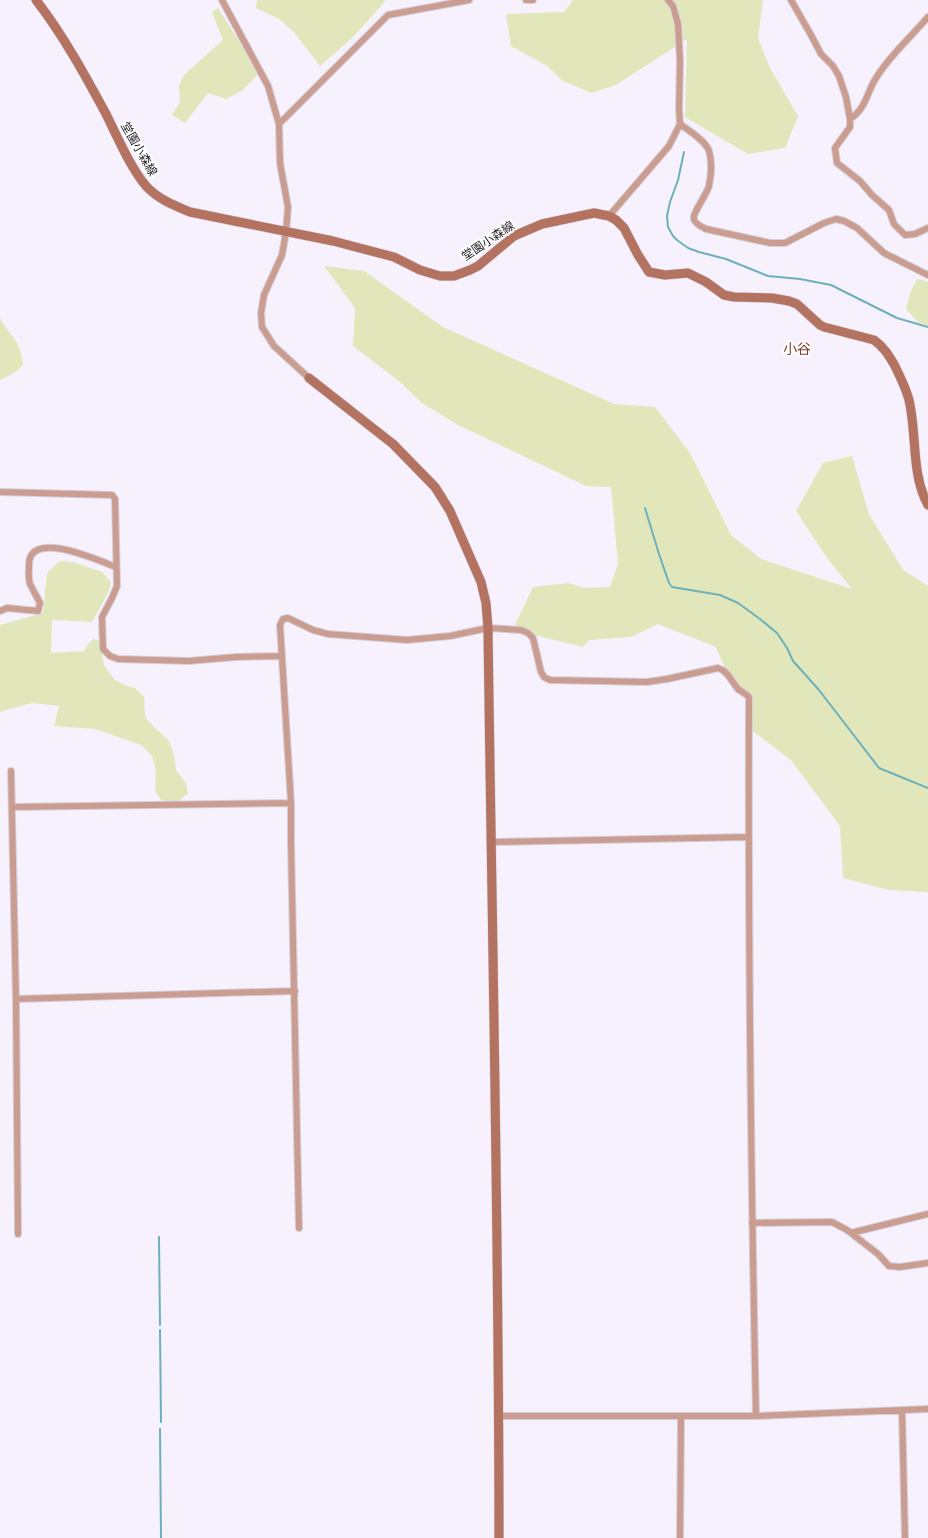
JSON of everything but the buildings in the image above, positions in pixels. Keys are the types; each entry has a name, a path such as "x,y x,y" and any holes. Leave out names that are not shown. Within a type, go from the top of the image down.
{"street":[{"name":"堂園小森線","path":"36,0 62,38 105,113 129,160 146,185 162,200 190,212 333,241 394,258 420,270 440,276 454,276 478,266 514,236 542,224 594,213 609,216"},
{"path":"222,0 268,86 279,124 280,163 288,207 286,232 282,255 264,296 261,313 262,327 274,346 309,378 393,444 435,487 450,511 481,582 486,603 488,628 498,1225 499,1538"},
{"path":"279,124 388,16 469,0"},
{"path":"526,0 533,0"},
{"path":"668,0 673,6 678,24 680,61 678,109 680,124 669,146 609,216 616,220 624,228 649,272 665,275 688,273 706,282 724,295 734,297 772,298 789,301 797,304 824,327 874,340 880,344 889,355 901,378 909,400 917,468 921,487 928,505"},
{"path":"791,0 821,54 833,66 839,76 846,96 850,127 835,148 837,163 860,181 872,195 889,210 894,224 905,235 915,234 928,228"},
{"path":"850,119 856,115 870,94 876,78 903,43 928,17"},
{"path":"680,124 694,134 709,151 710,176 708,187 694,214 694,220 699,225 706,229 770,243 785,243 824,223 836,219 844,221 857,228 884,253 928,275"},
{"path":"0,492 112,495 115,499 117,586 102,617 103,649 110,656 118,659 189,661 236,657 282,656"},
{"path":"0,611 7,608 38,611 40,603 30,582 29,561 34,553 44,547 67,550 116,567"},
{"path":"299,1228 291,804 280,625 284,619 288,618 313,630 328,634 407,640 450,636 488,628 521,630 528,633 533,638 541,672 544,677 550,680 647,682 718,668 724,670 740,690 749,697 748,837 752,1223 756,1416"},
{"path":"11,771 16,999 18,1234"},
{"path":"12,807 291,804"},
{"path":"491,842 748,837"},
{"path":"16,999 295,991"},
{"path":"851,1233 928,1214"},
{"path":"752,1223 832,1222 851,1233 878,1254 889,1266 900,1267 928,1263"},
{"path":"499,1416 756,1416 928,1409"},
{"path":"902,1410 905,1538"},
{"path":"680,1538 681,1416"}],"green space":[{"path":"257,0 385,0 352,38 320,66 294,32 279,19 256,8"},
{"path":"573,0 763,0 758,38 770,68 798,116 785,148 748,154 685,117 687,39 616,85 592,93 563,81 547,66 511,46 506,14 564,12"},
{"path":"218,8 259,73 243,90 226,99 208,93 185,123 172,115 180,102 179,86 184,75 223,40 212,12"},
{"path":"324,266 364,271 443,327 614,404 655,407 690,453 731,535 761,559 852,589 827,558 796,511 823,463 852,456 869,514 903,570 928,586 928,892 889,890 843,878 840,826 791,760 750,729 752,697 734,681 716,647 658,624 631,637 589,640 583,647 534,635 524,628 515,625 533,587 569,583 584,588 610,587 618,564 611,487 586,486 458,425 422,403 400,382 353,346 355,308"},
{"path":"917,279 928,282 928,326 918,322 906,309 911,291"},
{"path":"0,318 20,350 23,365 17,371 0,380"},
{"path":"60,561 73,562 102,572 111,582 108,593 92,622 52,620 51,653 84,651 93,639 100,641 104,665 115,680 135,688 144,697 145,717 169,741 174,755 176,770 186,783 188,793 178,802 161,800 155,791 156,770 152,756 141,745 95,729 54,726 59,706 32,703 2,711 0,713 0,625 43,613 47,573"}],"waterway":[{"path":"684,152 678,180 670,202 667,216 668,227 673,236 688,248 726,259 768,276 800,279 831,285 897,318 928,327"},
{"path":"645,508 659,554 669,583 672,587 720,595 738,603 760,619 777,633 787,648 793,661 819,690 879,768 928,788"},
{"path":"159,1237 160,1325"},
{"path":"160,1330 161,1422"},
{"path":"160,1429 161,1538"}],"district":[{"name":"小谷","path":"797,349"}]}
